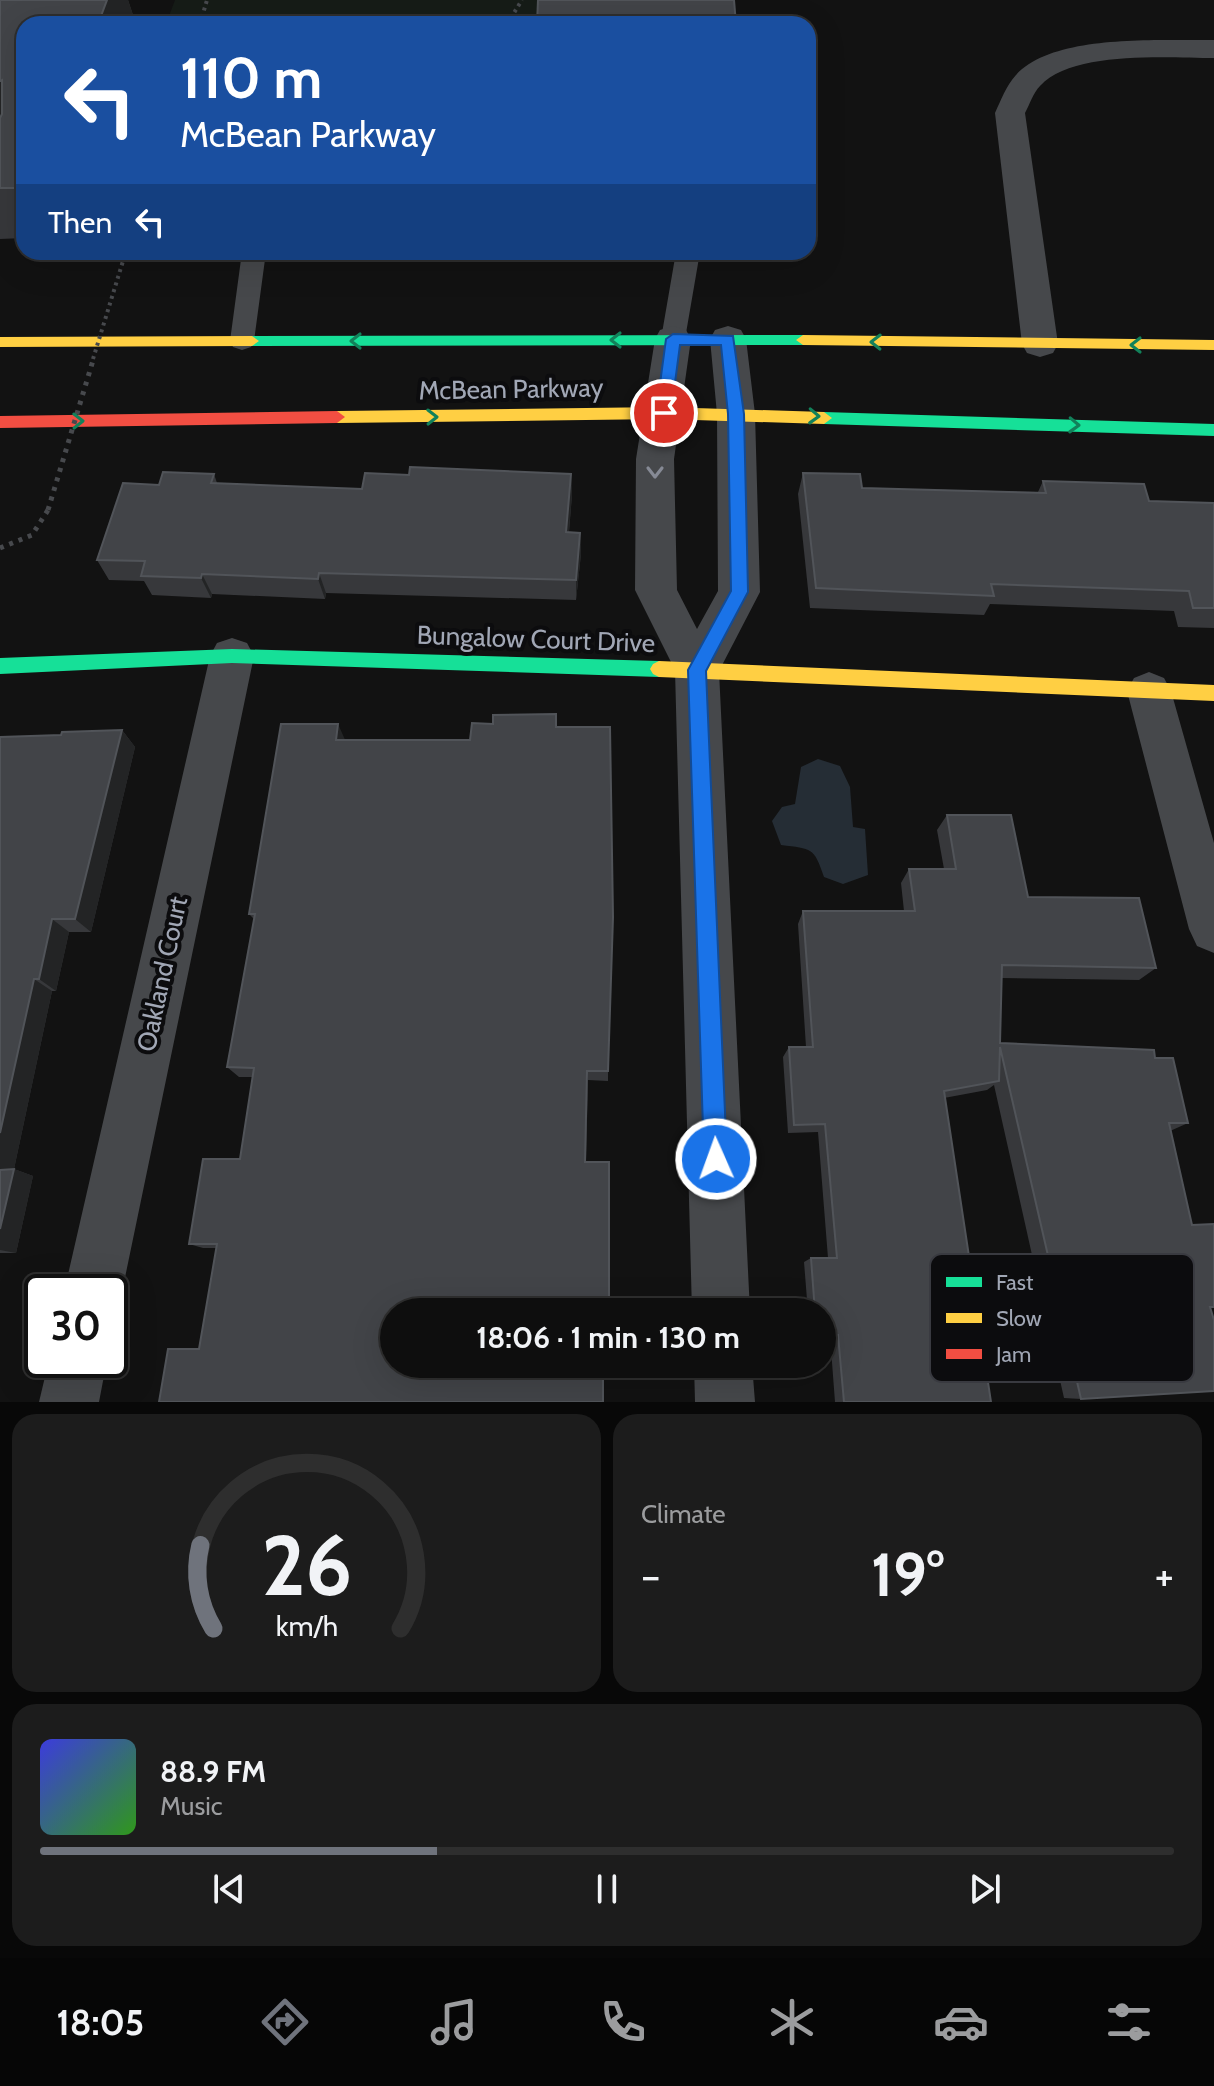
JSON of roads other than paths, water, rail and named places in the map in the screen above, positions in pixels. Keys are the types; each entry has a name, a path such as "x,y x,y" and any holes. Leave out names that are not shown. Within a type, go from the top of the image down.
{"main road":[{"name":"McBean Parkway","path":"0,342 728,339 1214,345"},
{"name":"McBean Parkway","path":"0,422 664,413 1214,430"},
{"name":"Bungalow Court Drive","path":"0,666 232,656 697,670 1214,693"}],"street":[{"path":"1040,344 1010,113 1028,79 1056,63 1103,52 1214,49"},
{"path":"673,339 655,459 656,590 697,670 720,1298"},
{"path":"697,670 739,592 736,414 728,339"},
{"name":"Oakland Court","path":"97,1274 232,656"},
{"path":"1149,691 1214,929"},
{"path":"69,1402 74,1378"},
{"path":"724,1378 725,1402"}],"lane":[{"path":"242,341 253,260"},
{"path":"673,339 687,260"}]}
